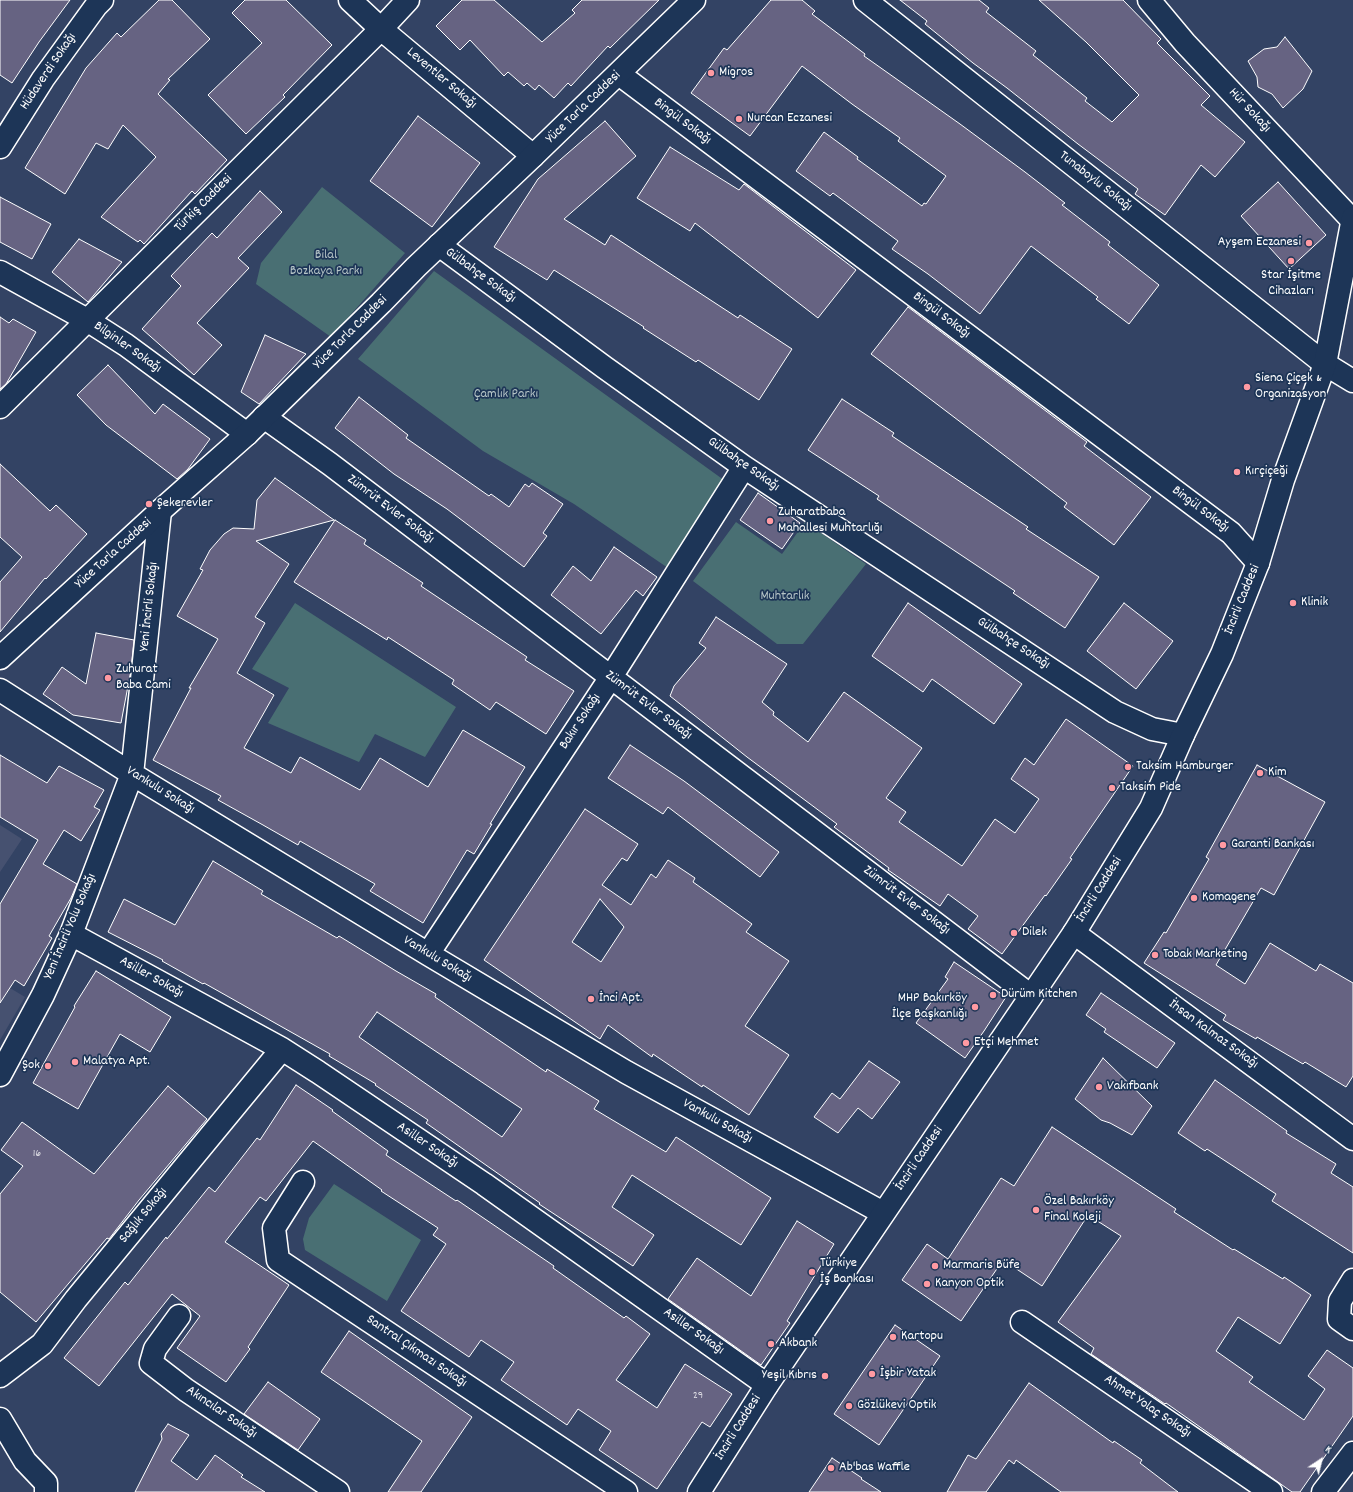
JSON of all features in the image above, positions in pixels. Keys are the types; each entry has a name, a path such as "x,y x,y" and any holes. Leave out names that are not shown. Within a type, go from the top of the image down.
{"street":[{"name":"Hüdaverdi Sokağı","path":"0,147 43,79 96,6 102,0"},
{"name":"Leventler Sokağı","path":"350,0 533,156"},
{"name":"Türkiş Caddesi","path":"0,407 408,0"},
{"name":"Yüce Tarla Caddesi","path":"0,658 160,511 247,434 439,245 694,0"},
{"name":"Tunaboylu Sokağı","path":"865,0 1325,364 1353,381"},
{"name":"Hür Sokağı","path":"1149,0 1185,43 1353,219"},
{"name":"Bingül Sokağı","path":"618,74 1231,533 1258,563"},
{"name":"İncirli Caddesi","path":"699,1492 767,1385 1074,933 1151,808 1183,735 1222,654 1258,563 1283,480 1325,364 1353,219"},
{"name":"Gülbahçe Sokağı","path":"439,245 604,367 744,467 1115,712 1152,728 1183,735"},
{"name":"Bilginler Sokağı","path":"0,272 87,320 126,345 247,434"},
{"name":"Zümrüt Evler Sokağı","path":"264,417 330,464 1031,996"},
{"name":"Bakır Sokağı","path":"428,954 610,677 744,467"},
{"name":"Yeni İncirli Sokağı","path":"132,774 160,511"},
{"name":"Vankulu Sokağı","path":"0,690 132,774 428,954 626,1072 883,1213"},
{"name":"Yeni İncirli Yolu Sokağı","path":"0,1075 43,995 70,934 132,774"},
{"name":"İhsan Kalmaz Sokağı","path":"1074,933 1353,1138"},
{"name":"Asiller Sokağı","path":"70,934 282,1049 484,1184 767,1385"},
{"name":"Sağlık Sokağı","path":"0,1376 42,1344 76,1299 282,1049"},
{"name":"Santral Çıkmazı Sokağı","path":"303,1182 274,1228 278,1260 626,1492"},
{"path":"1353,1280 1340,1301 1339,1319 1353,1329"},
{"name":"Akıncılar Sokağı","path":"179,1316 155,1349 151,1363 186,1390 338,1492"},
{"name":"Ahmet Yolaç Sokağı","path":"1022,1322 1271,1492"},
{"path":"0,1419 25,1462 46,1483 46,1492"},
{"path":"1322,1492 1353,1452"}],"shaded area":[{"path":"0,825 22,839 0,872"},
{"path":"0,982 25,997 0,1040"}],"green space":[{"name":"Bilal Bozkaya Parkı","path":"322,187 405,253 331,337 256,284 261,263"},
{"name":"Çamlık Parkı","path":"434,271 728,483 671,570 574,504 483,451 358,359"},
{"name":"Muhtarlık","path":"736,522 782,554 805,522 866,564 803,644 777,644 693,581"},
{"path":"295,603 456,707 425,757 375,734 359,762 268,723 289,688 252,669"},
{"path":"334,1184 421,1240 387,1301 305,1250 303,1239 309,1218"}],"building":[{"path":"0,0 70,0 39,42 12,83 0,75"},
{"path":"159,0 172,0 210,39 168,79 170,80 158,94 227,160 195,194 192,191 144,244 140,240 138,242 101,217 156,157 123,125 108,149 96,143 65,194 25,168 86,68 117,33 121,37"},
{"path":"245,0 286,0 332,45 283,95 285,97 246,134 208,95 262,43 232,13"},
{"path":"462,0 494,0 542,42 575,13 572,10 582,0 659,0 610,48 608,46 571,86 568,83 554,98 539,85 535,90 527,83 524,86 508,72 504,76 470,40 460,50 436,26"},
{"path":"771,0 802,0 815,11 812,14 865,54 864,56 960,124 1065,203 1062,205 1110,242 1108,245 1159,285 1129,324 1096,299 1098,297 1031,246 980,314 928,274 892,249 898,241 833,193 830,196 796,171 824,132 858,157 857,159 922,206 924,203 926,204 946,176 898,141 900,138 802,66 750,136 691,93 724,48 727,50"},
{"path":"900,0 979,0 989,8 986,12 1036,51 1033,55 1087,98 1085,101 1112,122 1139,95 1086,42 1039,0 1123,0 1161,39 1157,43 1210,96 1201,105 1245,142 1215,177 1201,165 1165,215 1135,194 1138,189 973,63 925,24 927,21"},
{"path":"1285,37 1312,71 1303,89 1283,108 1272,94 1258,87 1257,77 1248,61 1264,49 1277,47"},
{"path":"418,116 480,163 432,227 370,181"},
{"path":"605,121 636,156 564,219 605,245 611,235 738,318 740,315 792,349 759,400 698,360 696,362 554,270 547,280 494,247 538,179"},
{"path":"670,147 739,190 744,184 856,270 818,318 695,223 690,231 637,198"},
{"path":"1278,182 1326,235 1289,269 1241,216"},
{"path":"260,191 282,212 238,258 249,268 197,323 222,345 194,375 142,329 181,286 171,276 212,233 217,238"},
{"path":"0,197 51,224 32,259 0,242"},
{"path":"79,239 122,262 88,302 52,272"},
{"path":"908,307 1087,442 1084,446 1151,497 1114,545 1064,507 1067,503 871,354"},
{"path":"0,317 9,323 13,319 36,332 6,384 0,389"},
{"path":"265,335 306,354 259,404 241,392"},
{"path":"108,365 155,414 163,404 210,439 188,469 177,479 106,425 77,395"},
{"path":"359,397 408,435 406,438 489,496 491,494 509,507 525,484 529,487 532,483 563,504 543,533 547,536 524,567 447,509 394,474 335,428"},
{"path":"842,399 894,433 892,436 1028,527 1026,529 1099,577 1065,628 1013,593 1015,591 877,499 879,496 808,450"},
{"path":"0,464 50,511 56,505 87,534 46,579 45,578 0,632 0,582 22,557 0,537"},
{"path":"275,478 334,520 256,541 289,564 255,617 265,623 237,673 274,695 244,748 291,773 300,757 360,790 380,758 428,787 463,730 525,767 490,824 492,824 474,854 467,850 423,923 370,891 375,884 300,841 298,845 218,800 221,796 153,760 191,688 189,688 218,639 177,616 203,570 200,569 210,550 224,534 233,528 254,529 257,500"},
{"name":"Zuharatbaba Mahallesi Muhtarlığı","path":"758,493 800,523 782,549 740,520"},
{"path":"335,520 366,540 364,544 423,583 421,586 527,657 525,660 574,691 546,734 496,702 490,710 452,684 454,680 388,637 387,640 294,582"},
{"path":"614,547 657,577 643,596 636,590 601,634 551,595 573,566 591,581"},
{"path":"908,603 1022,684 994,724 932,679 923,692 872,656"},
{"path":"1124,603 1173,641 1136,689 1087,651"},
{"path":"716,617 787,664 762,702 774,712 773,715 808,742 844,692 922,748 886,798 906,812 899,822 962,866 995,819 1015,833 1039,799 1011,779 1025,758 1034,765 1066,719 1133,766 1070,858 1072,859 1002,954 968,929 978,916 948,894 940,906 888,870 889,868 834,827 837,824 747,757 670,696 674,686 706,648 699,643"},
{"name":"Zuhurat Baba Cami","path":"96,633 134,640 131,670 121,723 73,715 43,694 62,667 86,684"},
{"path":"630,745 684,781 779,852 760,877 668,807 663,814 608,778"},
{"path":"0,755 47,783 59,766 104,790 94,807 100,810 81,841 64,830 43,864 77,884 71,898 49,936 52,938 24,986 15,980 0,1003 0,904 38,840 0,817"},
{"path":"1257,765 1325,802 1274,895 1261,888 1216,965 1245,984 1270,943 1316,971 1320,964 1353,983 1353,1076 1346,1087 1305,1062 1303,1064 1257,1037 1256,1039 1223,1020 1226,1015 1144,963 1164,932 1166,933 1209,859 1206,857"},
{"path":"585,809 638,844 627,861 622,858 602,885 631,905 651,874 656,878 668,860 695,878 693,882 752,924 746,932 789,961 745,1026 789,1055 749,1115 703,1085 702,1087 653,1054 652,1057 608,1025 600,1039 484,960","holes":["600,899 624,927 601,962 572,942"]},
{"path":"213,861 263,891 261,894 337,938 339,936 436,994 435,997 546,1072 547,1069 599,1101 594,1109 666,1152 676,1137 771,1198 741,1245 632,1175 612,1207 654,1235 633,1266 539,1204 540,1203 426,1123 428,1120 375,1085 376,1084 329,1056 330,1054 162,961 163,960 108,932 124,899 175,925","holes":["377,1012 522,1109 502,1137 359,1037"]},
{"path":"954,962 1006,997 965,1058 916,1023 948,979 945,977"},
{"path":"96,971 171,1017 150,1052 120,1034 78,1109 33,1083 75,1007 74,1006"},
{"path":"1101,993 1175,1043 1157,1068 1104,1032 1106,1029 1086,1015"},
{"path":"1103,1058 1152,1106 1132,1135 1110,1123 1101,1120 1075,1099"},
{"path":"869,1061 900,1082 872,1119 858,1108 838,1133 814,1117 832,1093 840,1099"},
{"path":"1215,1080 1287,1131 1286,1133 1336,1164 1331,1173 1353,1187 1353,1253 1272,1201 1276,1194 1207,1149 1205,1151 1178,1133"},
{"path":"296,1085 333,1110 332,1111 388,1151 386,1155 456,1201 457,1200 554,1266 553,1268 624,1318 626,1316 650,1334 616,1380 657,1408 685,1364 732,1394 710,1427 702,1422 657,1489 599,1450 611,1431 578,1409 567,1425 501,1380 514,1362 481,1340 469,1357 401,1311 446,1244 433,1235 438,1228 381,1191 382,1190 313,1141 266,1201 260,1197 225,1242 289,1285 248,1347 250,1349 226,1382 177,1348 200,1316 172,1294 99,1386 64,1358 125,1282 128,1285 166,1237 167,1239 209,1187 215,1192 257,1138 260,1140"},
{"path":"168,1086 207,1119 139,1200 109,1239 107,1238 36,1322 0,1292 0,1194 23,1166 1,1150 22,1122 94,1174"},
{"path":"1052,1127 1176,1209 1174,1212 1233,1250 1234,1249 1283,1279 1284,1277 1311,1295 1280,1344 1238,1317 1216,1351 1253,1377 1249,1382 1304,1420 1325,1389 1308,1376 1327,1350 1353,1368 1353,1416 1300,1492 1292,1492 1166,1403 1165,1404 1091,1354 1094,1348 1058,1322 1121,1236 1088,1215 1042,1286 1003,1260 961,1321 902,1280 927,1244 948,1259 1001,1178 1014,1186"},
{"path":"797,1221 834,1244 787,1321 790,1323 761,1365 668,1299 697,1258 751,1296"},
{"path":"895,1325 940,1356 879,1445 834,1414"},
{"path":"349,1331 472,1417 421,1492 388,1492 422,1441 321,1372"},
{"path":"268,1382 320,1419 298,1450 244,1414"},
{"path":"1029,1383 1113,1443 1114,1441 1142,1460 1140,1463 1178,1492 1061,1492 1016,1460 1014,1464 1009,1460 986,1492 947,1492 968,1455 976,1459"},
{"path":"168,1424 189,1435 171,1461 197,1480 215,1455 243,1475 241,1477 265,1492 135,1492 162,1439 161,1434"},
{"path":"832,1458 862,1478 861,1479 881,1492 809,1492"}],"place":[{"name":"Migros","path":"711,73"},
{"name":"Nurcan Eczanesi","path":"739,119"},
{"name":"Ayşem Eczanesi","path":"1309,243"},
{"name":"Star İşitme Cihazları","path":"1291,261"},
{"name":"Siena Çiçek & Organizasyon","path":"1247,387"},
{"name":"Kırçiçeği","path":"1237,472"},
{"name":"Şekerevler","path":"149,504"},
{"name":"Zuharatbaba Mahallesi Muhtarlığı","path":"770,521"},
{"name":"Klinik","path":"1293,603"},
{"name":"Zuhurat Baba Cami","path":"108,678"},
{"name":"Taksim Hamburger","path":"1128,767"},
{"name":"Kim","path":"1260,773"},
{"name":"Taksim Pide","path":"1112,788"},
{"name":"Garanti Bankası","path":"1223,845"},
{"name":"Komagene","path":"1194,898"},
{"name":"Dilek","path":"1014,933"},
{"name":"Tobak Marketing","path":"1155,955"},
{"name":"Dürüm Kitchen","path":"993,995"},
{"name":"İnci Apt.","path":"591,999"},
{"name":"MHP Bakırköy İlçe Başkanlığı","path":"975,1007"},
{"name":"Etçi Mehmet","path":"966,1043"},
{"name":"Malatya Apt.","path":"75,1062"},
{"name":"Şok","path":"48,1066"},
{"name":"Vakıfbank","path":"1099,1087"},
{"name":"Özel Bakırköy Final Koleji","path":"1036,1210"},
{"name":"Marmaris Büfe","path":"935,1266"},
{"name":"Türkiye İş Bankası","path":"812,1272"},
{"name":"Kanyon Optik","path":"927,1284"},
{"name":"Kartopu","path":"893,1337"},
{"name":"Akbank","path":"771,1344"},
{"name":"İşbir Yatak","path":"872,1374"},
{"name":"Yeşil Kıbrıs","path":"825,1376"},
{"name":"Gözlükevi Optik","path":"849,1406"},
{"name":"Ab'bas Waffle","path":"831,1468"}]}
